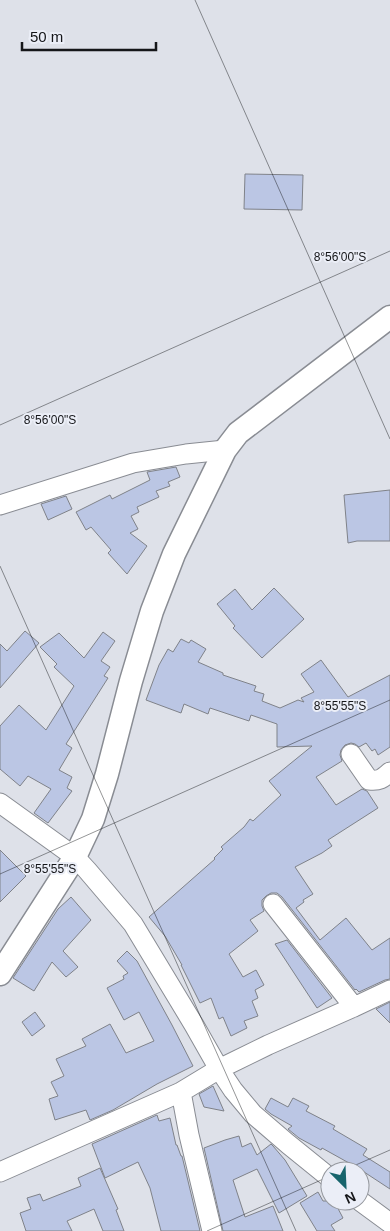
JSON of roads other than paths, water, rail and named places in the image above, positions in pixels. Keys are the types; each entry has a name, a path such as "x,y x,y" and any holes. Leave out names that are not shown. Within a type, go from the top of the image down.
{"street":[{"path":"0,974 74,858 93,819 152,611 174,554 225,450 238,433 390,317"},
{"path":"0,505 133,463 225,450"},
{"path":"351,754 369,780 376,781 382,779 390,772"},
{"path":"0,803 74,858 87,870 133,924 219,1070 233,1090 253,1114 320,1170"},
{"path":"272,904 354,1007"},
{"path":"0,1172 181,1092 268,1045 390,990"},
{"path":"181,1092 189,1135 212,1231"},
{"path":"370,1208 390,1223"}]}
